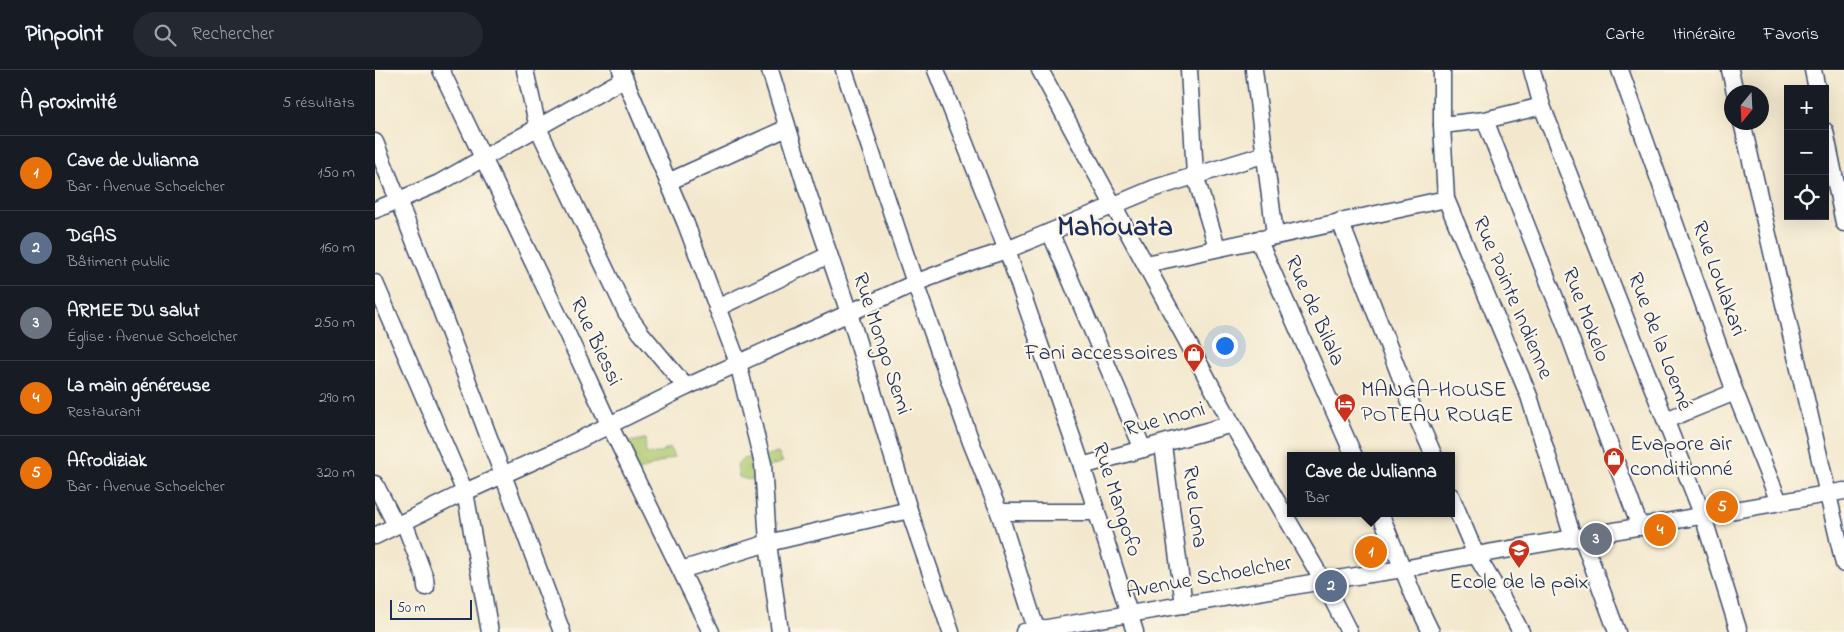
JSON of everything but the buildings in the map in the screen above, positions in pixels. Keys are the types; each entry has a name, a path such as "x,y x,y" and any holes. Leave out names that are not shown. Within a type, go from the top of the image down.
{"street":[{"name":"Rue Biessi","path":"441,70 609,424 711,632"},
{"path":"525,70 538,128 626,312 686,387"},
{"name":"Rue Mongo Semi","path":"769,70 849,313 909,510 951,632"},
{"path":"844,70 915,283 971,442 999,512 1033,631"},
{"name":"Rue Mangofo","path":"936,70 1007,250 1082,466 1135,632"},
{"path":"1040,70 1232,424 1323,581 1349,632"},
{"path":"1189,70 1195,175 1217,248"},
{"path":"1254,70 1275,235"},
{"name":"Rue Pointe Indienne","path":"1442,70 1442,125 1446,199 1529,396 1578,538 1617,632"},
{"name":"Rue de la Loemé","path":"1532,70 1542,106 1703,516 1739,632"},
{"name":"Rue Loulakari","path":"1620,70 1735,392 1779,502"},
{"path":"1730,70 1733,85"},
{"path":"1813,70 1816,85"},
{"path":"375,210 439,183 484,159 538,128 623,74 686,224 738,363 763,464 768,543 780,632"},
{"path":"1442,125 1485,120 1542,106"},
{"name":"Rue Mokelo","path":"1485,120 1564,321 1640,527"},
{"path":"668,182 787,128"},
{"path":"1744,130 1844,564"},
{"path":"375,142 429,278 562,632"},
{"path":"1829,150 1843,217"},
{"path":"375,536 465,492 565,447 686,387 915,283 1007,250 1155,188 1266,154"},
{"path":"1146,264 1258,238 1446,199"},
{"path":"1341,221 1432,452"},
{"path":"1050,232 1143,449"},
{"name":"Rue de Bilala","path":"1258,238 1352,452"},
{"path":"717,308 829,255"},
{"path":"375,285 465,492 491,632"},
{"path":"1666,420 1735,392"},
{"name":"Rue Inoni","path":"1082,466 1163,445 1232,424"},
{"name":"Rue Lona","path":"1163,445 1184,605"},
{"path":"375,484 400,524 425,578 426,588"},
{"name":"Avenue Schoelcher","path":"1033,631 1403,569 1476,554 1844,491"},
{"path":"1455,505 1476,554 1521,632"},
{"path":"681,570 768,543 909,510"},
{"path":"999,512 1097,512"},
{"path":"1382,517 1415,599 1431,632"}],"green space":[{"path":"645,439 646,454 660,453 670,448 674,457 636,472 623,443"},
{"path":"778,453 783,462 770,467 753,479 749,480 739,477 737,465 743,459"}],"place":[{"name":"Fani accessoires","path":"1194,373"},
{"name":"MANGA-HOUSE POTEAU ROUGE","path":"1345,423"},
{"name":"Evapore air conditionné","path":"1614,477"},
{"name":"Afrodiziak","path":"1722,507"},
{"name":"La main généreuse","path":"1660,530"},
{"name":"ARMEE DU salut","path":"1596,539"},
{"name":"Cave de Julianna","path":"1371,552"},
{"name":"Ecole de la paix","path":"1519,569"},
{"name":"DGAS","path":"1331,586"}],"district":[{"name":"Mahouata","path":"1115,228"}]}
